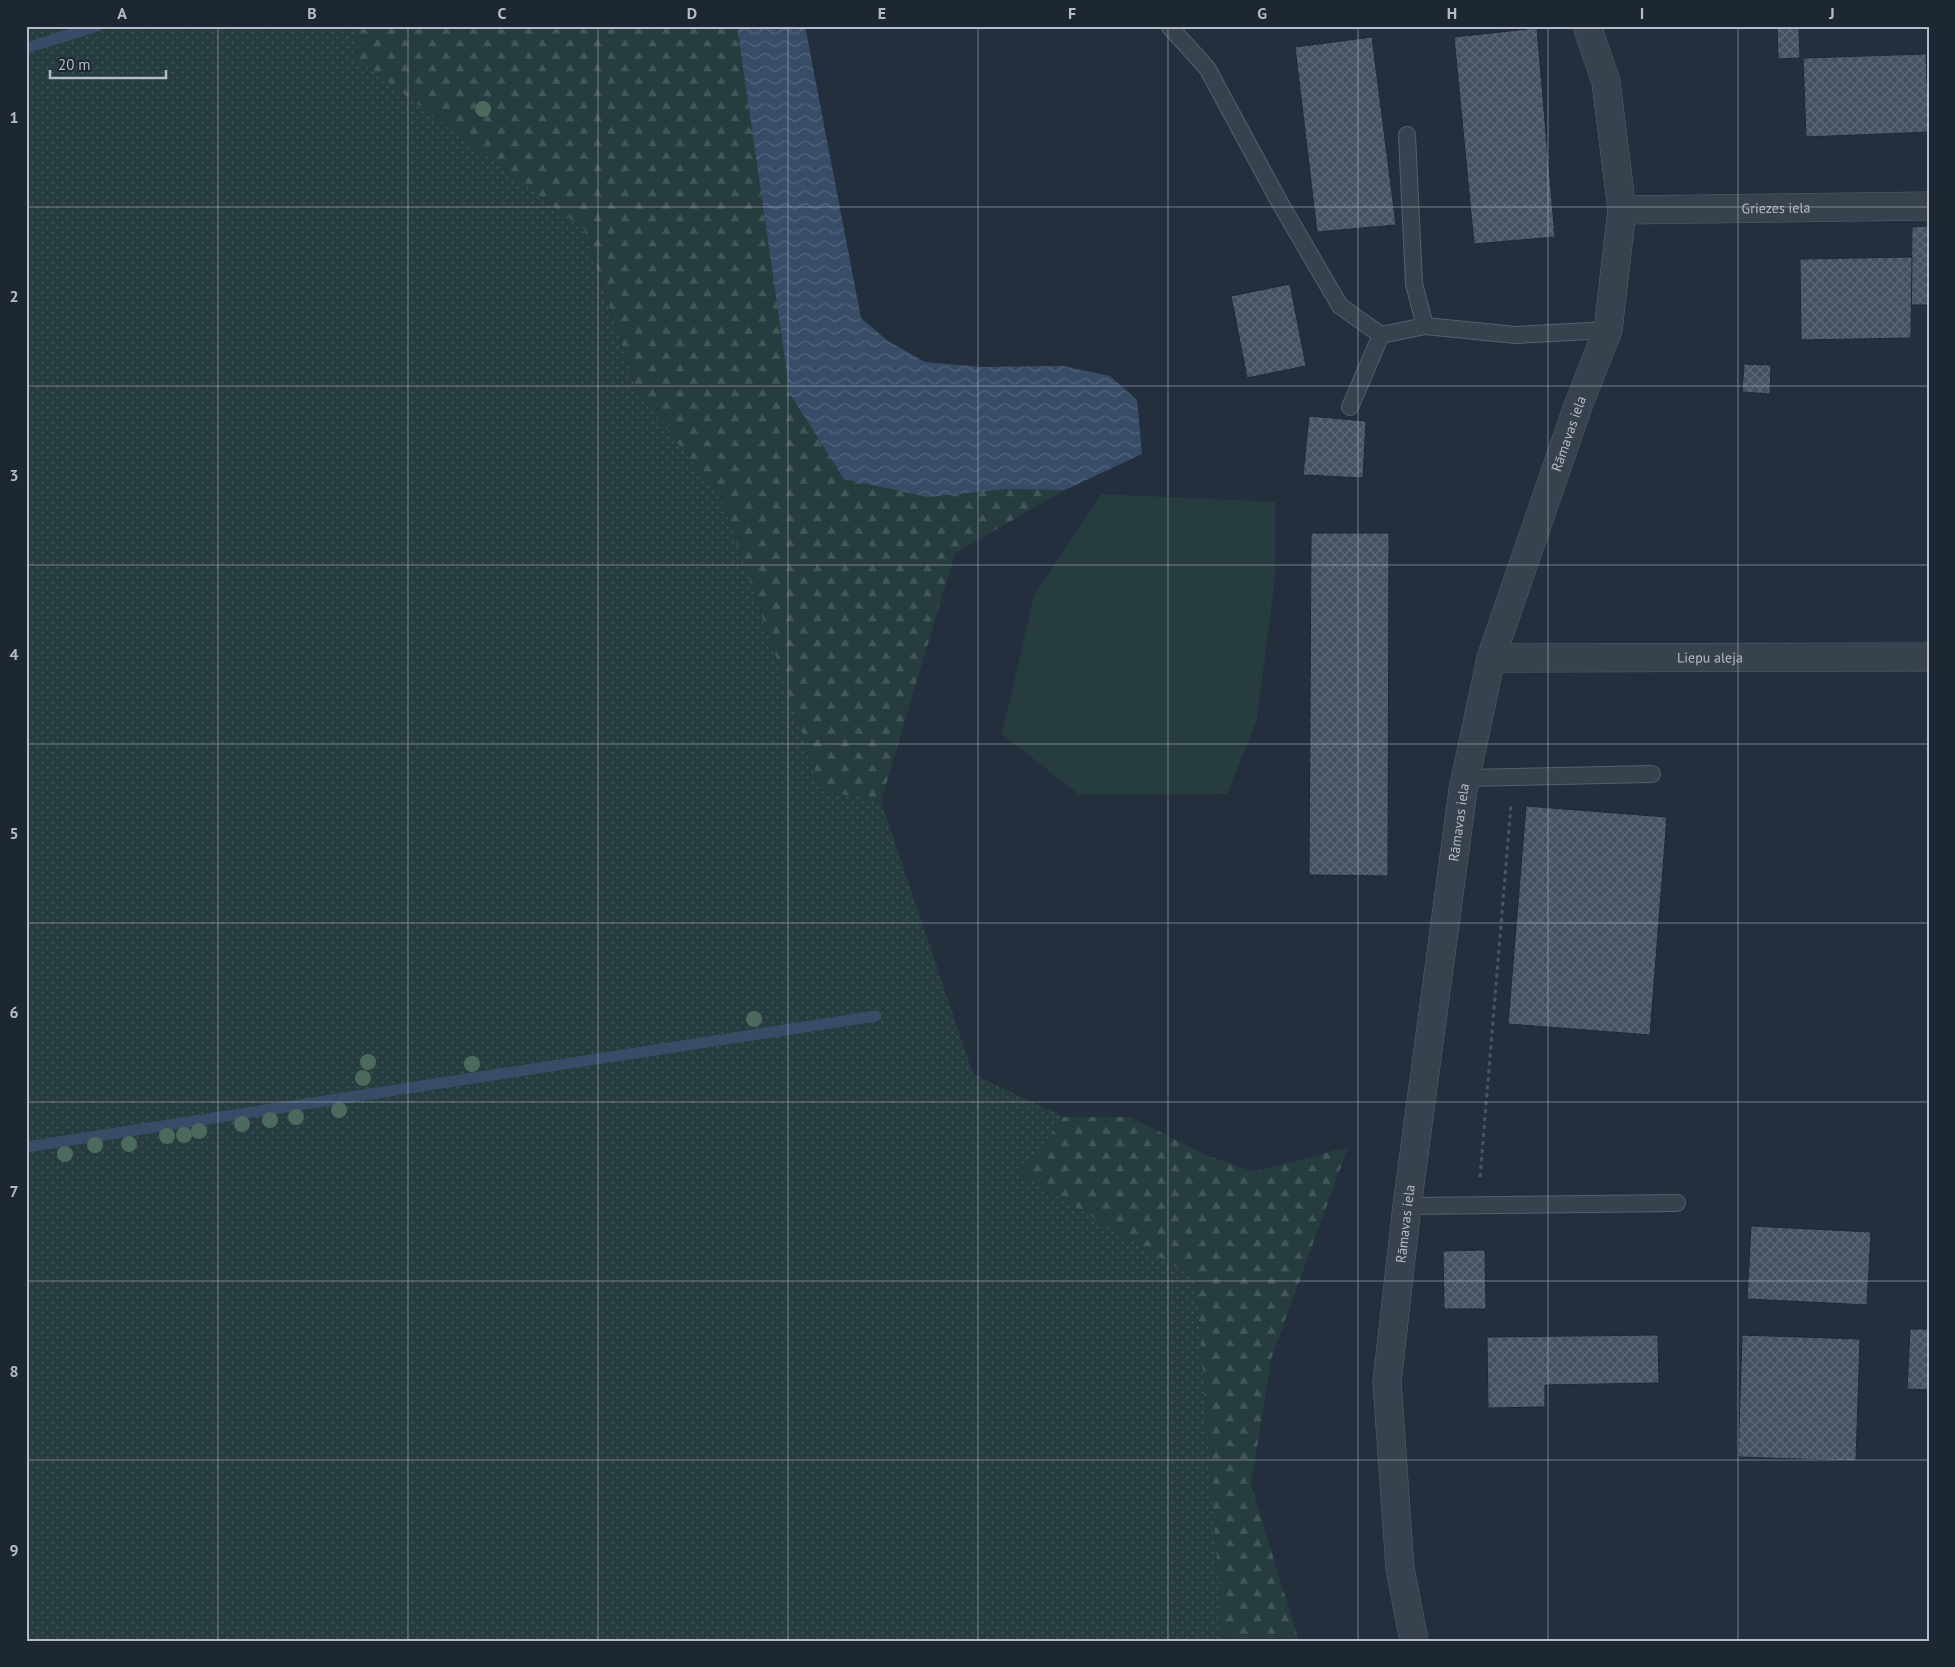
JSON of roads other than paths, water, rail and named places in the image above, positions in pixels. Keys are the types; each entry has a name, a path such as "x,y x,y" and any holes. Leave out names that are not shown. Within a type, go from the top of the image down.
{"street":[{"name":"Rāmavas iela","path":"1414,1641 1400,1568 1387,1382 1407,1206 1465,778 1491,658 1578,406 1608,330 1622,210 1606,82 1587,26"},
{"name":"Griezes iela","path":"1622,210 1929,206"},
{"name":"Liepu aleja","path":"1491,658 1929,657"}],"lane":[{"path":"1169,26 1206,68 1280,203 1340,306 1381,335 1426,326 1516,335 1608,330"},
{"path":"1407,135 1414,284 1426,326"},
{"path":"1350,408 1381,335"},
{"path":"1465,778 1652,774"},
{"path":"1407,1206 1677,1203"}],"water":[{"path":"737,26 805,26 861,318 888,341 925,362 982,367 1063,366 1110,376 1137,400 1142,454 1065,490 1007,489 928,497 844,479 790,394"}],"waterway":[{"path":"26,48 97,26"},
{"path":"26,1147 876,1016"}]}
